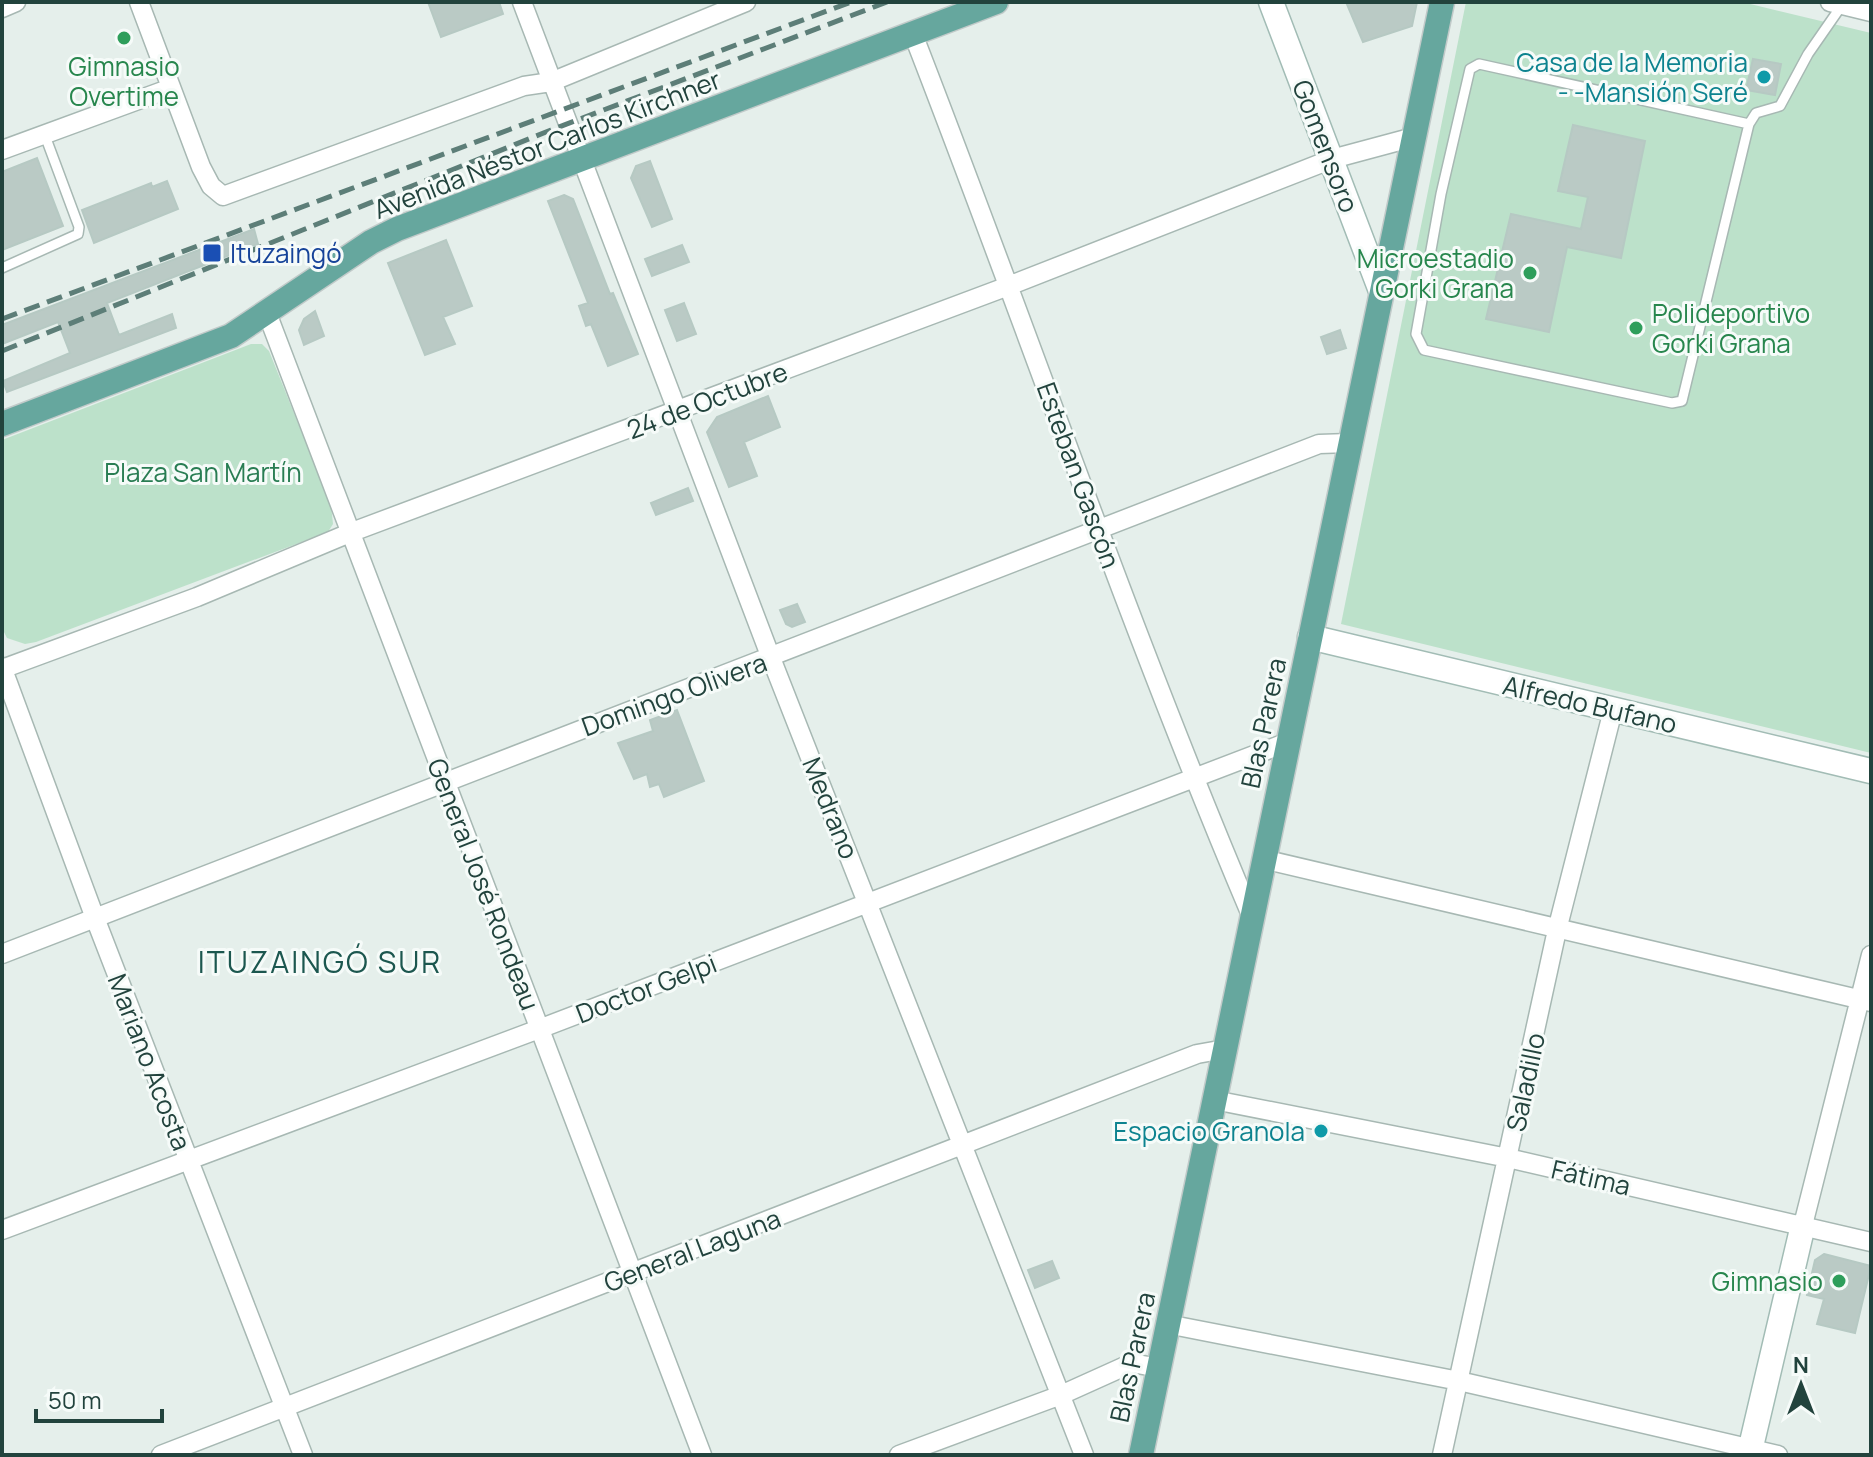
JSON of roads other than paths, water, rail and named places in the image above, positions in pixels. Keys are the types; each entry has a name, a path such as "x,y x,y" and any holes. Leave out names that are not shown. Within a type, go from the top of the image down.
{"main road":[{"name":"Avenida Néstor Carlos Kirchner","path":"2,424 231,336 371,242 397,229 996,2"},
{"name":"Blas Parera","path":"1141,1455 1442,2"}],"street":[{"path":"2,8 16,2"},
{"path":"139,2 211,186 223,196 746,2"},
{"name":"Medrano","path":"522,2 771,658 1084,1455"},
{"name":"Gomensoro","path":"1271,2 1381,291"},
{"name":"Esteban Gascón","path":"913,34 1011,285 1098,528 1193,778 1251,915"},
{"path":"2,150 171,88"},
{"name":"24 de Octubre","path":"2,668 197,597 352,532 1011,285 1332,159 1414,137"},
{"name":"General José Rondeau","path":"267,313 702,1455"},
{"name":"Domingo Olivera","path":"2,954 444,780 771,658 1319,444 1349,443"},
{"name":"Alfredo Bufano","path":"1310,637 1871,771"},
{"name":"Mariano Acosta","path":"2,668 95,918 303,1455"},
{"name":"Saladillo","path":"1442,1455 1557,930 1613,710"},
{"name":"Doctor Gelpi","path":"2,1230 539,1029 1288,742"},
{"path":"1263,859 1866,1000"},
{"path":"1750,1452 1803,1225 1866,1000 1871,955"},
{"name":"General Laguna","path":"161,1455 961,1144 1197,1054 1225,1049"},
{"name":"Fátima","path":"1214,1100 1508,1158 1871,1242"},
{"path":"1167,1324 1459,1381 1750,1452 1778,1455"},
{"path":"899,1455 1061,1395 1132,1363 1159,1368"}],"lane":[{"path":"1749,124 1479,64 1470,69 1441,194 1416,334 1424,350 1672,403 1682,401 1749,124 1756,113 1780,106 1808,54 1851,6"},
{"path":"2,268 78,234 79,227 44,133"}],"railway":[{"path":"2,319 851,2"},
{"path":"2,351 551,130 887,2"}],"place":[{"name":"Gimnasio Overtime","path":"124,38"},
{"name":"Casa de la Memoria - -Mansión Seré","path":"1764,77"},
{"name":"Ituzaingó","path":"212,253"},
{"name":"Microestadio Gorki Grana","path":"1530,273"},
{"name":"Polideportivo Gorki Grana","path":"1636,328"},
{"name":"Espacio Granola","path":"1321,1131"},
{"name":"Gimnasio","path":"1839,1281"}],"district":[{"name":"ITUZAINGÓ SUR","path":"320,961"}],"park label":[{"name":"Plaza San Martín","path":"203,472"}]}
